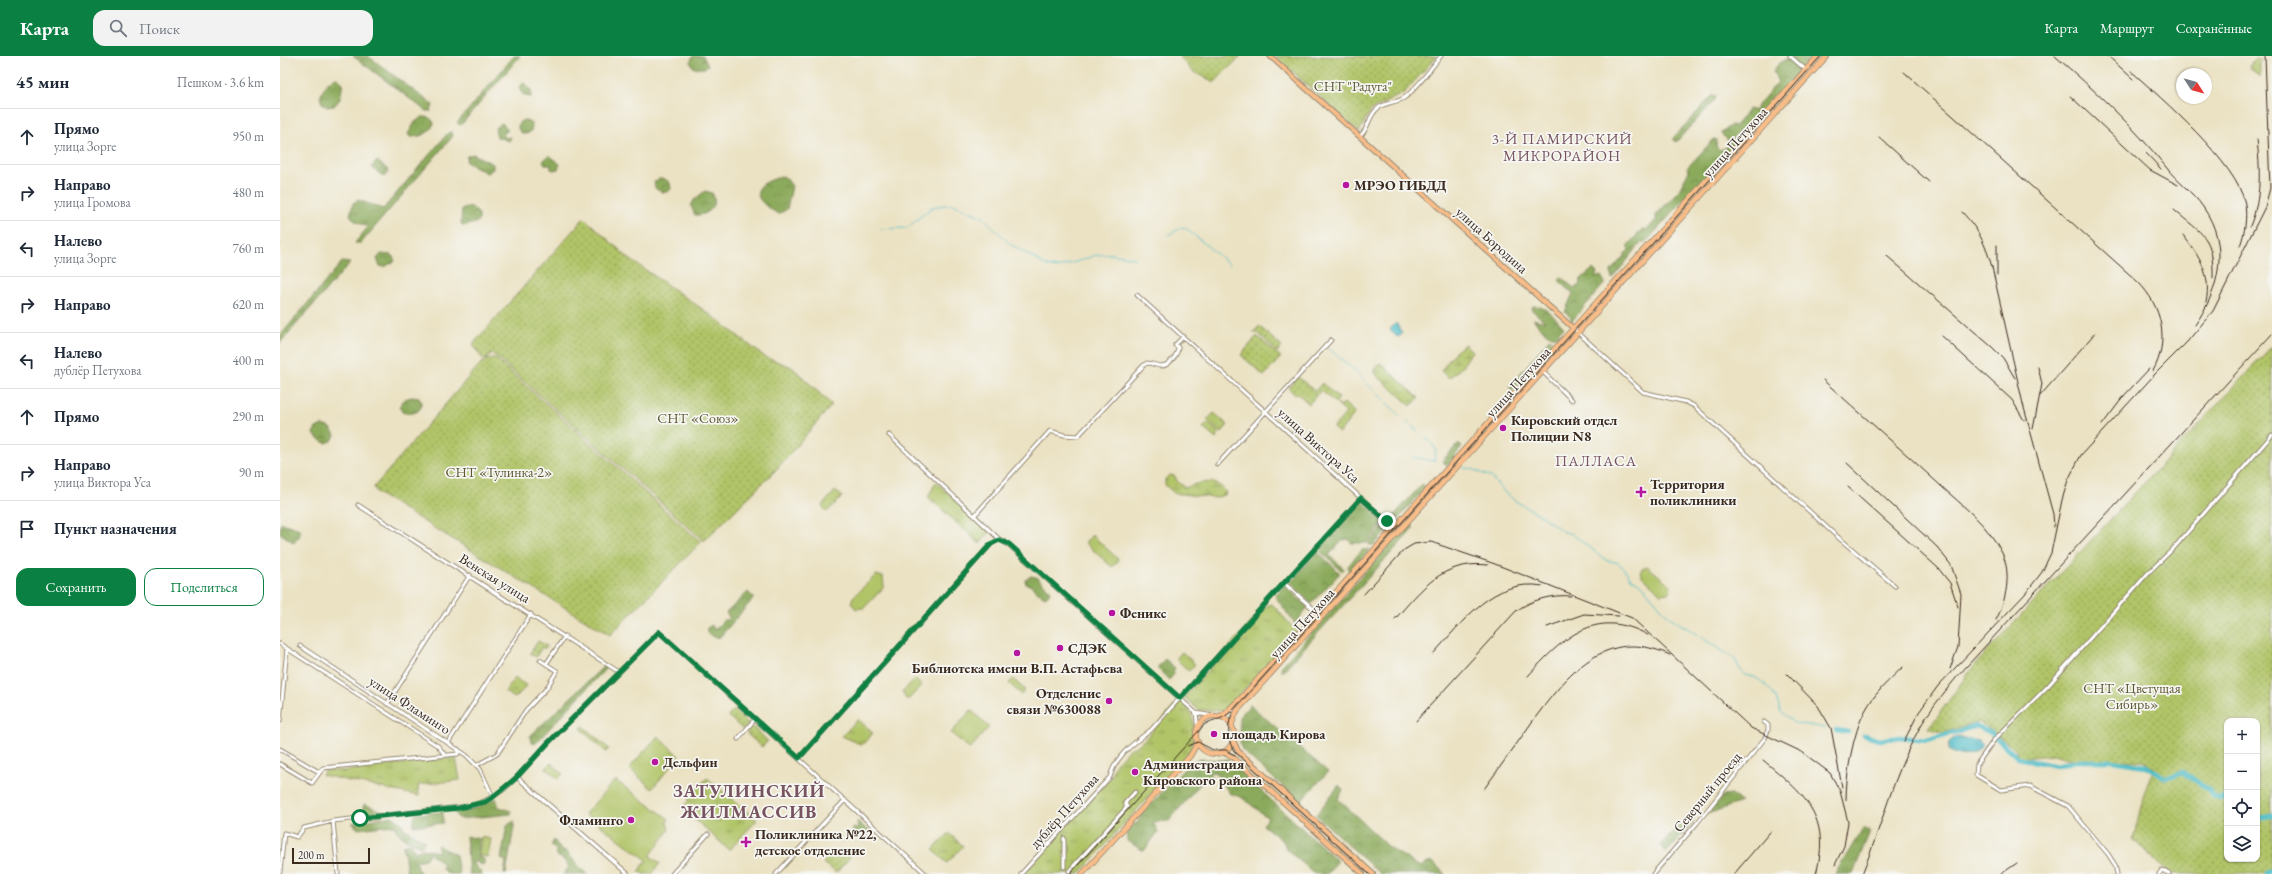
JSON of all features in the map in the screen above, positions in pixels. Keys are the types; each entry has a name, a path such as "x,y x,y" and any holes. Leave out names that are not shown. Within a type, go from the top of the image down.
{"highway":[{"name":"улица Петухова","path":"1215,716 1224,714 1233,706 1818,56"},
{"name":"улица Петухова","path":"1232,726 1234,715 1237,711 1827,56"},
{"path":"1082,874 1190,756 1198,742 1198,730 1202,721 1215,716 1227,721 1232,726 1233,740 1228,748 1222,752 1206,752 1190,756"},
{"path":"1198,742 1206,752"}],"main road":[{"name":"улица Бородина","path":"1270,56 1573,328"},
{"path":"1233,740 1238,751 1373,874"},
{"path":"1222,752 1233,757 1363,874"},
{"path":"1268,788 1272,783"},
{"path":"1283,802 1288,797"},
{"path":"1301,818 1305,812"}],"street":[{"path":"1360,136 1372,114 1378,108 1387,103 1403,98 1440,56"},
{"path":"1790,56 1806,70"},
{"name":"улица Виктора Уса","path":"1137,295 1394,528"},
{"path":"1573,328 1643,392 1686,402 1694,406 1895,586"},
{"path":"975,515 1050,431 1064,436 1078,436 1144,365 1148,363 1162,366 1166,364 1177,352 1178,347 1175,345 1183,337"},
{"path":"1217,465 1265,410 1331,340"},
{"path":"1543,372 1572,400"},
{"path":"889,435 1000,540 1009,544 1196,713 1215,716"},
{"path":"2117,874 2115,864 2108,854 2068,806 2030,786 2001,790 1976,775 1977,764 1994,740 2014,722 2048,686 2148,573 2173,549 2272,435"},
{"name":"дублёр Петухова","path":"1021,874 1110,777 1113,765 1126,750 1151,730 1361,498"},
{"name":"Венская улица","path":"358,505 531,614 619,672"},
{"path":"799,758 991,544 1000,540"},
{"path":"387,704 470,575"},
{"path":"1284,583 1317,612"},
{"path":"448,743 531,614"},
{"path":"280,872 284,833 297,837 304,828 333,822 459,808 485,802 493,797 517,777 659,632 926,874"},
{"path":"546,664 565,636"},
{"path":"280,644 438,746 446,755"},
{"name":"улица Фламинго","path":"300,646 458,749 477,765 493,797"},
{"path":"280,721 286,649"},
{"path":"477,765 497,754 526,710 546,689 557,671 540,660"},
{"path":"1196,713 1198,730"},
{"path":"738,739 755,719"},
{"name":"Северный проезд","path":"1653,874 1765,738 1768,725 1764,722"},
{"path":"280,749 319,772"},
{"path":"280,764 312,783 323,768 458,754 458,749"},
{"path":"517,777 628,874"},
{"path":"1068,871 1127,807 1125,803 1135,792"},
{"path":"776,874 845,800"},
{"path":"333,822 338,874"},
{"path":"672,874 708,834"},
{"path":"1064,838 1064,867"},
{"path":"2159,874 2162,870 2169,874"}],"green space":[{"path":"353,56 368,56 433,105 431,111 426,111"},
{"path":"514,56 520,56 461,125 457,123"},
{"path":"693,56 703,56 708,65 705,68 694,68 690,62"},
{"path":"1179,56 1241,56 1215,82 1193,72"},
{"name":"СНТ \"Радуга\"","path":"1275,56 1437,56 1404,93 1371,110 1359,132"},
{"path":"1798,56 1812,56 1743,133 1739,131 1733,138 1734,143 1732,147 1646,242 1642,242 1612,279 1611,271 1629,250 1627,246 1643,229 1647,230 1656,220 1656,215 1678,192 1689,171 1687,168 1714,139 1717,140 1716,146 1720,150 1725,148 1730,142 1720,133 1731,125 1735,126 1749,109 1756,111 1756,107 1778,82 1773,71 1780,62"},
{"path":"2256,58 2260,60 2260,77 2249,67"},
{"path":"337,78 343,83 340,99 334,106 327,107 322,103 320,98 328,83"},
{"path":"524,83 531,90 531,97 520,91 519,87"},
{"path":"1713,95 1716,96 1715,100 1676,142 1673,140 1673,138"},
{"path":"422,117 428,117 432,120 434,123 432,127 425,134 410,137 408,134 415,122"},
{"path":"522,120 528,120 532,124 532,130 528,134 522,134 518,130 518,124"},
{"path":"502,123 508,130 503,135 504,138 511,137 509,141 497,137 495,128"},
{"path":"452,132 453,136 361,243 355,243 368,227 355,221 350,215 353,203 359,200 383,209 448,133"},
{"path":"473,154 493,164 493,169 487,173 466,162 467,156"},
{"path":"549,155 560,164 558,169 553,170 550,168 552,166 545,164 543,161"},
{"path":"377,161 387,169 388,173 384,177 371,167"},
{"path":"782,176 786,178 792,186 787,209 779,214 771,210 763,203 758,195 758,190 765,183"},
{"path":"659,179 665,179 670,183 671,189 668,192 662,192 655,188 654,182"},
{"path":"705,191 712,193 714,198 713,206 704,214 695,215 691,206 694,200"},
{"path":"471,206 479,214 479,220 475,223 463,226 461,223 462,209"},
{"name":"СНТ «Союз»","path":"584,218 631,260 711,315 765,357 792,367 832,405 774,472 704,541 492,353 486,360 481,357 473,344"},
{"path":"381,254 392,255 395,261 384,267 380,266 377,259"},
{"path":"342,262 350,263 280,343 280,336"},
{"path":"1593,269 1597,273 1595,278 1601,276 1605,283 1571,322 1571,318 1565,312 1573,293 1559,280 1562,278 1574,288 1580,285 1581,279"},
{"path":"1533,306 1546,310 1558,321 1564,328 1559,331 1559,336 1551,336 1538,325 1533,319 1545,322 1531,309"},
{"path":"1259,326 1282,347 1277,352 1258,333 1253,333"},
{"path":"1257,336 1281,357 1264,376 1241,355"},
{"path":"1550,338 1554,343 1549,350 1513,390 1509,387"},
{"path":"1465,344 1472,351 1462,367 1449,378 1441,371 1454,353"},
{"name":"СНТ «Цветущая Сибирь»","path":"2272,346 2272,874 2171,874 2133,840 2144,793 2154,768 2143,761 2066,759 2054,755 2019,758 2015,749 1980,722 1943,733 1929,728 1972,668"},
{"name":"СНТ «Тулинка-2»","path":"495,358 701,542 610,635 377,493 374,487 481,363"},
{"path":"1380,363 1419,398 1411,406 1373,372"},
{"path":"1298,377 1315,391 1322,383 1339,398 1336,402 1340,406 1344,403 1355,413 1339,433 1333,428 1346,413 1321,390 1309,404 1298,394 1295,395 1288,388"},
{"path":"412,397 419,398 421,402 420,409 414,413 402,412 400,406 404,399"},
{"path":"1214,413 1228,425 1221,433 1207,420"},
{"path":"1208,423 1219,433 1216,439 1203,428"},
{"path":"322,425 331,428 335,435 332,441 326,443 318,439 313,433 316,428"},
{"path":"1459,443 1462,447 1447,465 1442,461"},
{"path":"1170,475 1175,476 1177,481 1185,488 1208,482 1219,485 1226,494 1216,498 1174,493 1165,485 1165,479"},
{"path":"936,482 990,532 980,544 928,497"},
{"path":"1422,484 1426,487 1396,521 1392,521 1391,519"},
{"path":"835,491 842,496 827,512 822,506"},
{"path":"1362,501 1385,522 1367,543 1351,543 1349,539 1343,540 1329,555 1344,569 1342,571 1318,549"},
{"path":"281,523 300,529 300,535 294,543 280,533"},
{"path":"1386,524 1390,528 1374,545 1369,545 1368,544"},
{"path":"1412,526 1414,528 1282,672 1281,667 1398,535 1401,536"},
{"path":"1092,535 1119,560 1112,567 1085,543"},
{"path":"1370,549 1349,572 1348,566 1362,550"},
{"path":"1317,551 1340,573 1311,604 1290,583"},
{"path":"1647,566 1669,584 1671,589 1668,593 1661,594 1642,576 1641,570"},
{"path":"876,575 883,577 884,587 864,608 856,609 851,603 853,597"},
{"path":"1031,576 1036,577 1051,591 1046,597 1026,584 1025,580"},
{"path":"1284,585 1308,607 1295,624 1275,596"},
{"path":"748,592 754,598 718,639 707,633 707,628 712,625 714,630 724,620 728,620 729,617 726,613"},
{"path":"1272,604 1297,632 1223,711 1199,710 1184,697 1266,606"},
{"path":"538,641 547,646 545,649 542,647 536,657 530,653"},
{"path":"1182,652 1195,664 1189,671 1176,659"},
{"path":"1165,659 1175,668 1173,671 1175,673 1169,680 1157,668"},
{"path":"604,666 607,667 535,744 531,742 530,736"},
{"path":"515,678 527,686 515,698 505,692"},
{"path":"916,679 921,686 909,699 906,699 902,692"},
{"path":"1013,679 1025,690 1021,695 1009,683"},
{"path":"1178,702 1182,702 1187,707 1194,724 1194,737 1191,750 1079,874 1023,874 1111,777 1114,766 1129,749 1137,746 1145,739"},
{"path":"1250,705 1328,772 1300,802 1242,750 1240,742 1239,717"},
{"path":"734,710 749,724 743,730 728,716"},
{"path":"971,710 989,727 970,749 951,733"},
{"path":"858,719 873,733 862,745 842,736"},
{"path":"583,726 609,749 606,752 581,729"},
{"path":"752,726 768,741 762,747 746,733"},
{"path":"658,736 679,756 652,789 629,768"},
{"path":"456,757 460,780 418,785 419,796 322,775 325,770 344,771"},
{"path":"1199,759 1228,760 1338,861 1327,874 1315,874 1286,849 1284,842 1263,825 1268,818 1241,797 1229,793 1217,773 1209,772 1212,779 1201,783 1169,821 1153,822 1158,832 1144,851 1127,841 1130,830 1138,822 1141,815 1186,767"},
{"path":"551,763 563,774 558,779 546,768"},
{"path":"707,778 757,820 729,850 682,808 689,800 688,798"},
{"name":"Фламинго","path":"615,780 669,819 667,822 669,830 650,856 660,863 652,874 643,874 639,871 647,860 585,814"},
{"path":"1339,785 1343,790 1338,799 1390,848 1420,867 1432,861 1445,874 1380,874 1316,815"},
{"path":"1732,794 1741,802 1708,814 1723,795"},
{"path":"496,798 499,807 511,811 511,814 459,819 454,812 477,808"},
{"path":"364,804 384,812 382,816 361,817"},
{"path":"443,812 443,823 413,826 415,814"},
{"path":"392,816 403,824 403,828 425,841 421,846 401,836 394,825 358,829 352,823"},
{"path":"1686,819 1694,822 1666,853 1661,844"},
{"path":"515,821 506,874 504,874 506,861 501,859 507,825"},
{"path":"857,821 869,831 866,840 863,838 864,832 861,836 853,834 853,827 858,830"},
{"path":"1863,828 1870,831 1853,874 1835,874"},
{"path":"949,833 963,846 947,863 933,850"},
{"path":"466,836 479,839 478,856 484,859 484,864 481,865 475,861 473,863 482,874 469,874"},
{"path":"481,837 491,839 488,857 479,855"},
{"path":"554,840 562,851 566,851 588,874 563,874 569,867 563,859 557,856 556,850 551,845"},
{"path":"411,843 415,852 422,849 439,852 437,845 456,855 459,874 448,874 442,869 443,864 430,853 425,859 416,861 420,874 407,874 403,845"},
{"path":"846,853 850,857 836,873 823,863 831,855"}],"water":[{"path":"1396,323 1402,333 1397,337 1390,329"},
{"path":"1957,736 1978,741 1982,745 1971,754 1962,755 1953,753 1948,750 1949,742"}],"waterway":[{"path":"880,229 907,228 932,207 953,204 983,217 1010,244 1047,266 1057,268 1097,255 1111,254 1135,258"},
{"path":"1168,235 1182,227 1187,229 1230,265"},
{"path":"1329,349 1351,367 1400,416"},
{"path":"1407,422 1418,431"},
{"path":"1412,457 1434,461 1436,449 1426,437"},
{"path":"1464,468 1472,469 1491,477 1505,493 1517,502 1537,513 1564,532 1572,534 1606,560 1619,563 1632,579 1642,585 1668,616 1735,659 1745,675 1754,677 1763,683 1771,691 1777,701 1780,711 1794,723 1826,728"},
{"path":"1864,735 1879,740 1900,737 1927,740 1977,726 1991,733 2018,758 2057,766 2074,761 2112,761 2146,766 2166,778 2182,772 2210,790 2213,797 2221,799 2224,796"},
{"path":"1836,730 1848,732"},
{"path":"2260,818 2272,816"},
{"path":"2266,874 2272,872"}],"tram line":[{"path":"1070,874 1204,725 1225,716 1234,709 1821,56"},
{"path":"1233,712 1229,726 1229,737 1234,751 1369,874"},
{"path":"1188,746 1198,742 1213,750 1226,750 1235,755"}],"railway":[{"path":"2055,56 2099,95 2127,123 2170,172 2195,197 2203,207 2211,222 2217,236 2219,252 2216,282 2211,297 2195,325"},
{"path":"2108,56 2133,79"},
{"path":"1904,741 1919,712 1938,686 2025,594 2042,572 2051,553 2062,500 2068,480 2081,455 2156,373 2187,342 2213,311 2265,207 2270,188 2265,56"},
{"path":"2131,71 2197,133 2214,151 2228,170 2239,188 2245,204 2245,225 2240,246"},
{"path":"1904,72 2138,282 2146,291 2153,302 2161,324 2161,348 2153,371"},
{"path":"2070,96 2150,170 2178,185"},
{"path":"1879,137 1929,182"},
{"path":"2250,226 2257,205 2259,183 2257,139"},
{"path":"2146,153 2161,169"},
{"path":"2174,210 2205,238 2211,253 2213,278"},
{"path":"1962,212 1981,237 1992,267 2023,404 2053,514 2054,527"},
{"path":"2183,235 2199,258 2206,274 2206,302"},
{"path":"1997,245 1997,275"},
{"path":"1887,256 1992,347 2003,358 2015,378"},
{"path":"2040,396 2095,333"},
{"path":"1862,874 1902,764 1919,729 1936,703 1956,678 2272,334"},
{"path":"1942,336 2012,400 2024,420"},
{"path":"2033,429 2042,384 2038,367"},
{"path":"2120,400 2149,369"},
{"path":"1823,380 1966,508 1983,525 1997,543 2005,561 2007,578 2003,604 1996,620"},
{"path":"2102,425 2124,396"},
{"path":"1847,463 1937,547 1951,565 1961,594 1958,647 1950,669"},
{"path":"1848,487 1938,568 1950,583 1958,607"},
{"path":"1364,594 1404,550 1414,544 1431,542 1495,564 1632,618 1751,728 1802,752 1830,773 1840,791 1848,822 1844,846 1835,865"},
{"path":"1395,619 1424,587 1445,572 1458,567 1488,565"},
{"path":"1433,654 1468,616 1494,595 1509,588 1525,585 1543,586"},
{"path":"1416,721 1516,611 1535,601 1549,597 1571,596"},
{"path":"1547,627 1584,614 1619,616"},
{"path":"1528,676 1554,649 1581,630 1596,625 1612,624 1629,627 1648,635"},
{"path":"1484,789 1545,704 1574,672 1590,660 1607,651 1626,646 1647,647 1670,655"},
{"path":"1846,800 1847,778 1851,754 1861,720 1877,693 1903,667"},
{"path":"1787,674 1818,706 1831,728 1842,787"},
{"path":"1763,760 1791,784 1811,808 1817,821 1820,836 1820,854 1816,874"},
{"path":"1734,874 1770,832"},
{"path":"2001,874 2017,863"}],"place":[{"name":"МРЭО ГИБДД","path":"1346,185"},
{"name":"Кировский отдел Полиции N8","path":"1503,428"},
{"name":"Территория поликлиники","path":"1641,492"},
{"name":"Феникс","path":"1112,613"},
{"name":"СДЭК","path":"1060,648"},
{"name":"Библиотека имени В.П. Астафьева","path":"1017,653"},
{"name":"Отделение связи №630088","path":"1109,701"},
{"name":"площадь Кирова","path":"1214,734"},
{"name":"Дельфин","path":"655,762"},
{"name":"Администрация Кировского района","path":"1135,772"},
{"name":"Фламинго","path":"631,820"},
{"name":"Поликлиника №22, детское отделение","path":"746,842"}],"district":[{"name":"3-Й ПАМИРСКИЙ МИКРОРАЙОН","path":"1562,148"},
{"name":"ПАЛЛАСА","path":"1596,461"},
{"name":"ЗАТУЛИНСКИЙ ЖИЛМАССИВ","path":"749,801"}],"route":[{"path":"360,818 459,808 485,802 508,786 529,762 659,632 799,758 996,540 1002,540 1009,544 1180,698 1361,498 1387,521"}]}
